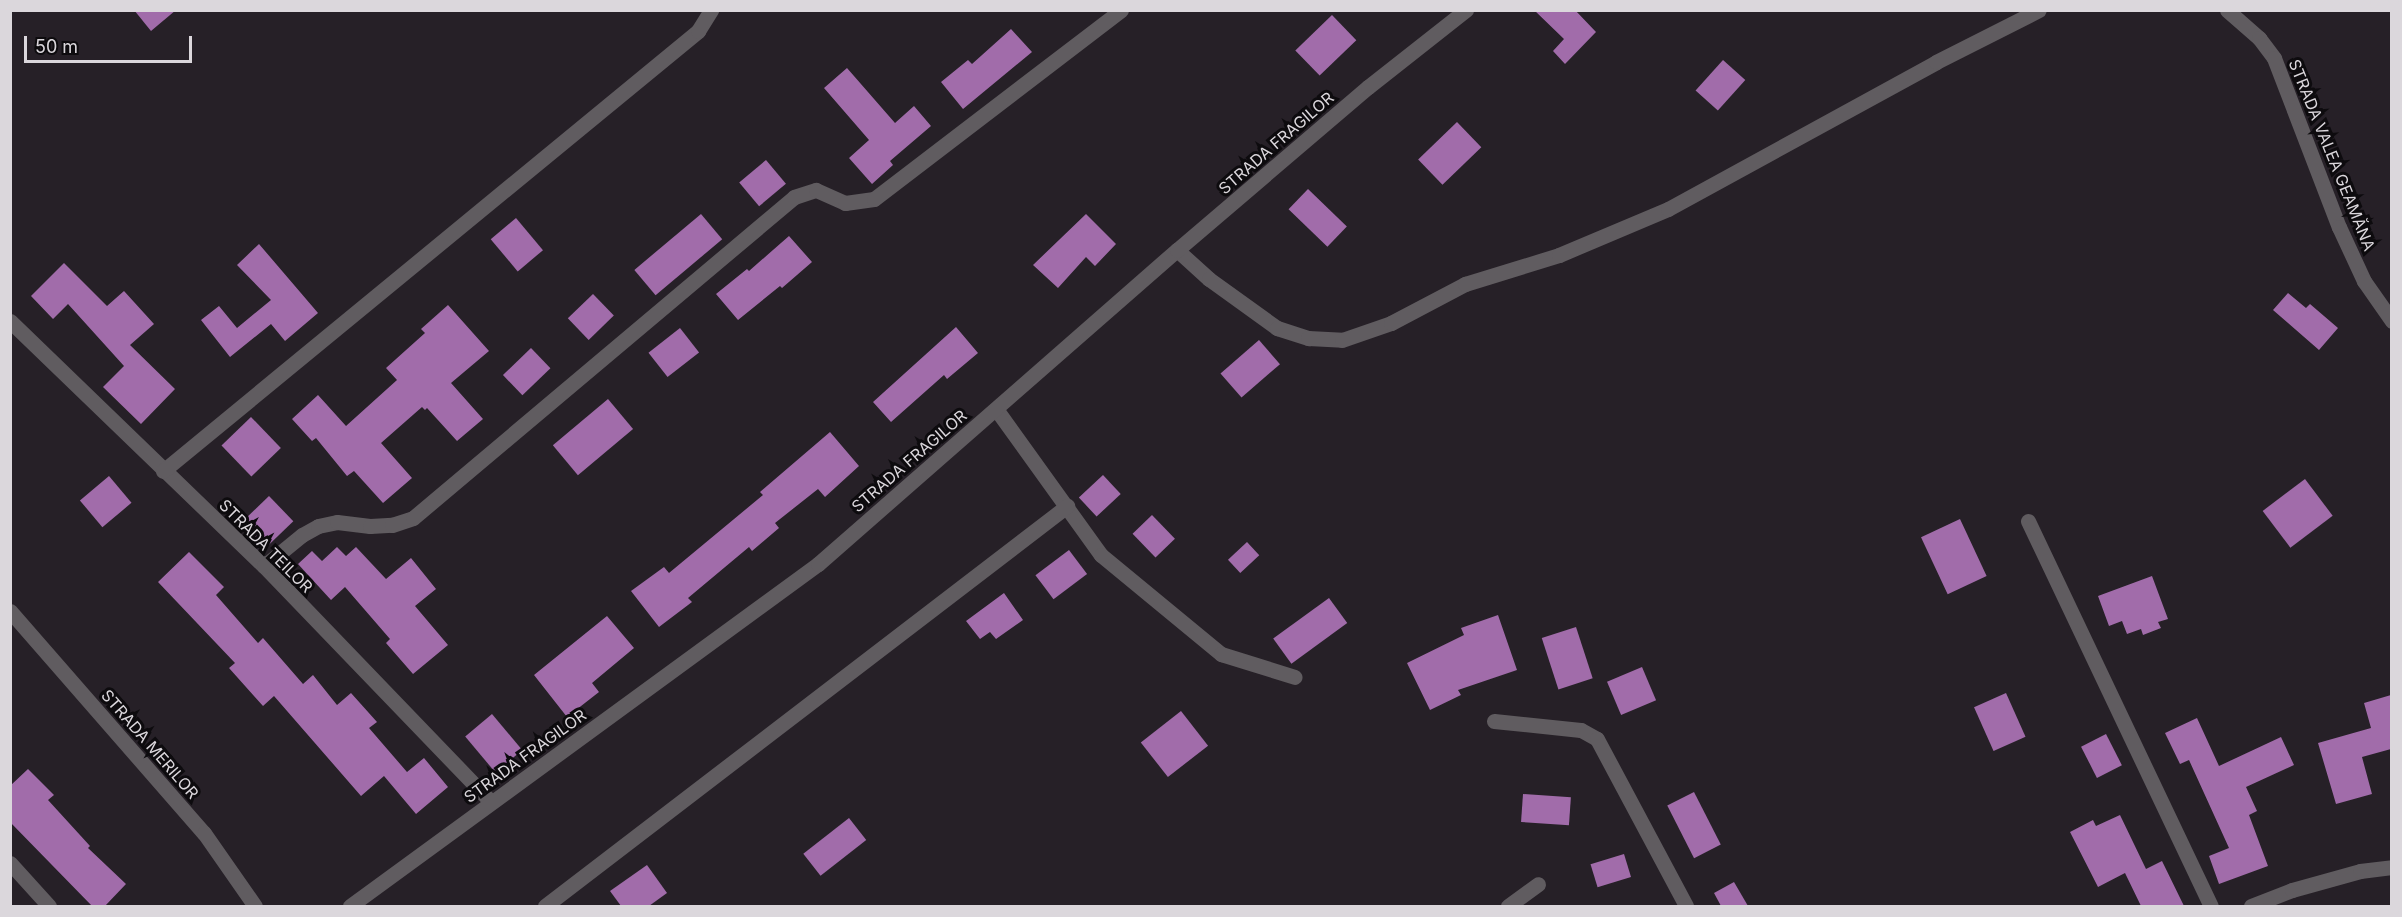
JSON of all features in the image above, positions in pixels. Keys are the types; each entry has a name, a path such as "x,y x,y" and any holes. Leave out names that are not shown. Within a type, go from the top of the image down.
{"street":[{"path":"163,471 698,31 711,10"},
{"path":"264,566 302,535 318,526 337,522 370,526 393,525 413,518 794,197 816,190 845,202 874,199 1121,10"},
{"name":"STRADA FRAGILOR","path":"355,905 491,802 818,564 1177,250 1368,87 1466,10"},
{"path":"1177,250 1209,279 1277,328 1308,338 1342,340 1391,322 1465,284 1559,255 1668,210 1936,62 2039,10"},
{"name":"STRADA VALEA GEAMĂNA","path":"2227,10 2259,38 2274,58 2339,227 2364,281 2391,321"},
{"name":"STRADA TEILOR","path":"10,321 264,566 491,802"},
{"path":"996,409 1101,555 1221,654 1295,677"},
{"path":"545,906 1067,506"},
{"path":"2028,521 2211,906"},
{"name":"STRADA MERILOR","path":"10,611 204,833 255,906"},
{"path":"1494,721 1581,730 1597,739 1686,906"},
{"path":"10,863 49,906"},
{"path":"2252,906 2292,890 2348,874 2391,867"},
{"path":"1508,906 1538,884"}],"building":[{"path":"134,10 176,10 151,31"},
{"path":"1534,10 1575,10 1596,32 1565,64 1553,51 1564,39"},
{"path":"1332,15 1356,40 1320,76 1295,50"},
{"path":"1011,29 1032,52 963,109 941,82 968,60 972,64"},
{"path":"1723,60 1745,80 1718,111 1696,90"},
{"path":"847,68 895,123 914,106 931,126 890,161 893,165 872,184 849,158 869,140 824,88"},
{"path":"1457,122 1481,147 1442,185 1418,160"},
{"path":"766,160 786,184 759,206 739,182"},
{"path":"1308,189 1347,227 1327,247 1289,209"},
{"path":"701,214 722,239 656,295 634,270"},
{"path":"1086,214 1116,244 1095,266 1086,257 1058,288 1033,265"},
{"path":"516,218 543,250 518,271 491,239"},
{"path":"789,236 812,262 782,288 780,286 738,320 716,294 747,269 749,271"},
{"path":"259,244 318,313 285,341 271,324 230,357 201,320 219,306 237,328 271,300 237,265"},
{"path":"64,263 107,306 124,291 154,324 130,345 175,389 141,424 103,387 124,366 68,304 53,319 31,296"},
{"path":"2288,293 2306,308 2310,304 2338,328 2319,350 2273,310"},
{"path":"593,294 614,316 589,340 568,318"},
{"path":"448,305 489,351 451,383 483,419 457,441 427,408 425,410 422,407 381,443 412,478 383,503 354,471 347,476 316,438 312,441 292,419 318,395 346,426 397,380 386,368 425,333 421,329"},
{"path":"956,327 978,353 947,379 944,375 891,422 873,402"},
{"path":"680,328 699,352 668,377 648,353"},
{"path":"1259,340 1280,364 1242,398 1221,373"},
{"path":"531,348 550,368 522,395 503,375"},
{"path":"608,399 633,429 578,475 553,445"},
{"path":"251,417 281,448 251,476 222,445"},
{"path":"830,432 859,466 825,497 818,489 775,523 779,528 752,551 749,547 688,598 692,602 659,627 631,591 664,567 669,573 763,495 760,492"},
{"path":"1103,475 1121,494 1097,517 1079,498"},
{"path":"109,476 131,503 102,527 80,500"},
{"path":"2305,479 2333,516 2290,548 2263,511"},
{"path":"269,496 293,521 265,548 241,523"},
{"path":"1152,515 1175,539 1156,557 1133,534"},
{"path":"1960,519 1987,576 1948,594 1921,537"},
{"path":"1247,542 1259,555 1240,573 1228,560"},
{"path":"337,547 346,556 356,547 386,579 411,558 436,589 415,606 448,645 413,674 386,643 390,639 345,587 331,600 298,564 312,551 322,561"},
{"path":"1069,550 1087,574 1054,599 1035,575"},
{"path":"189,552 224,587 216,595 258,643 263,638 303,684 313,675 337,705 351,693 377,722 369,728 407,772 424,758 448,787 416,814 384,776 361,796 274,696 263,706 229,668 235,663 158,582"},
{"path":"2152,576 2168,619 2158,622 2161,628 2143,635 2141,629 2127,634 2122,621 2109,626 2098,596"},
{"path":"1004,593 1023,620 996,639 990,632 980,639 966,621"},
{"path":"1329,598 1347,623 1291,664 1273,639"},
{"path":"1498,615 1517,670 1458,690 1461,695 1430,710 1407,663 1464,635 1461,628"},
{"path":"607,616 634,648 592,683 599,692 567,717 534,675"},
{"path":"1576,627 1593,678 1558,689 1542,638"},
{"path":"1642,667 1656,700 1621,715 1607,682"},
{"path":"2006,693 2026,737 1994,751 1974,707"},
{"path":"2391,695 2391,749 2362,757 2372,794 2336,804 2318,743 2371,728 2364,703"},
{"path":"1181,711 1208,746 1168,777 1141,742"},
{"path":"492,714 522,750 495,773 465,736"},
{"path":"2197,718 2219,766 2281,737 2294,765 2246,787 2257,811 2249,815 2268,866 2219,884 2209,856 2229,848 2189,760 2180,764 2165,733"},
{"path":"2106,734 2122,765 2097,778 2081,747"},
{"path":"28,769 54,795 48,800 90,846 88,848 126,884 105,906 92,906 10,822 10,786"},
{"path":"1694,792 1721,845 1694,858 1667,806"},
{"path":"1523,794 1571,797 1569,825 1521,822"},
{"path":"2120,815 2146,869 2162,861 2184,906 2141,906 2125,873 2098,887 2070,832 2093,820 2096,826"},
{"path":"849,818 866,840 821,876 803,854"},
{"path":"1624,854 1631,877 1598,887 1591,864"},
{"path":"647,865 667,893 649,906 621,906 610,891"},
{"path":"1734,882 1748,906 1721,906 1714,893"}]}
